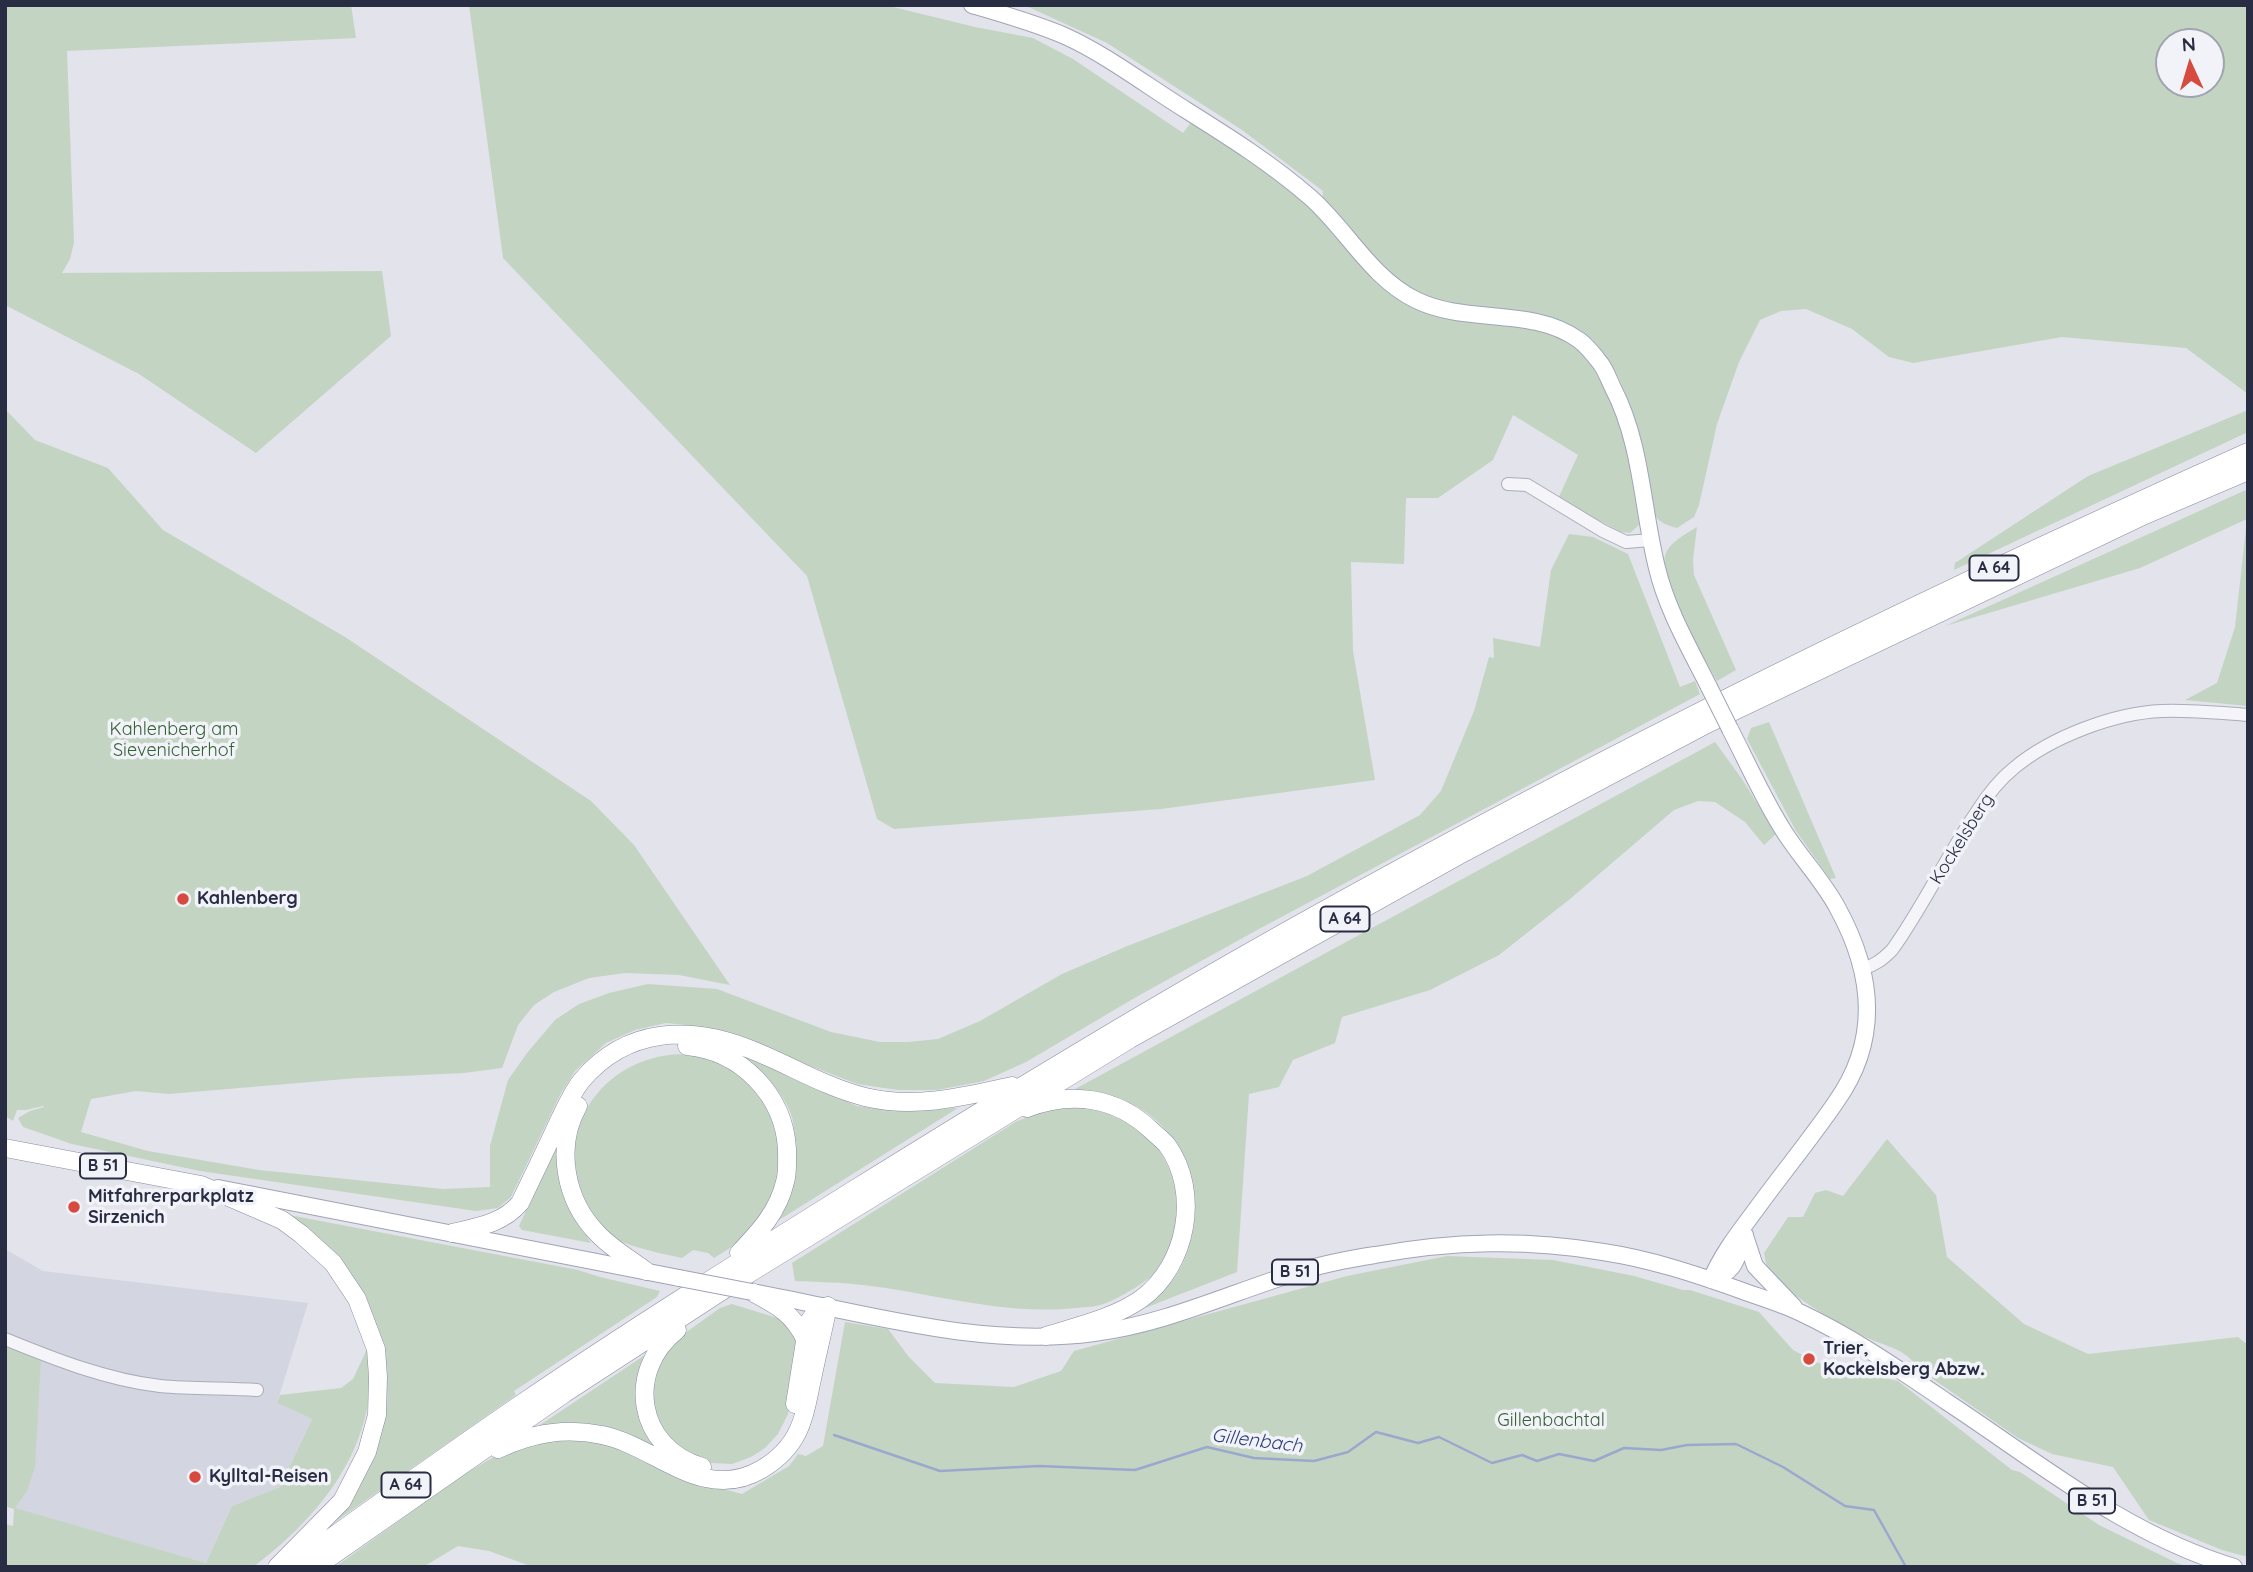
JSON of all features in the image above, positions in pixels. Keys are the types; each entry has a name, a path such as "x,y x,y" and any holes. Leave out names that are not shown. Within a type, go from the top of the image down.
{"highway":[{"name":"A 64","path":"290,1567 523,1403 719,1273 1026,1083 1226,965 1444,845 1698,712 2053,539 2248,452"},
{"name":"A 64","path":"316,1567 565,1393 748,1284 991,1122 1130,1039 1465,852 1703,726 2145,514 2248,471"},
{"path":"452,1233 491,1223 512,1212 520,1203 568,1101 580,1082 599,1061 624,1045 647,1038 668,1034 693,1034 725,1041 833,1086 866,1097 893,1101 950,1100 1026,1083"},
{"path":"646,1271 599,1235 584,1217 570,1189 566,1171 566,1149 568,1132 576,1110 589,1088 624,1058 647,1048 670,1044 699,1047 724,1055 743,1067 762,1084 775,1103 783,1122 786,1138 786,1180 778,1201 766,1224 719,1273"},
{"path":"991,1122 1057,1099 1075,1097 1105,1102 1135,1117 1167,1145 1185,1193 1183,1240 1173,1264 1159,1282 1143,1298 1124,1310 1046,1336"},
{"name":"B 51","path":"5,1148 201,1185"},
{"path":"201,1185 282,1220 333,1263 357,1298 376,1349 377,1415 367,1452 342,1501 277,1567"},
{"path":"805,1339 790,1315 748,1284 669,1336 651,1361 645,1381 646,1408 654,1429 684,1459 707,1468 735,1467 763,1455 779,1440 793,1414 808,1323 812,1315 828,1306"},
{"path":"460,1466 518,1440 566,1431 589,1432 614,1438 676,1469 703,1478 730,1479 756,1472 785,1451 799,1430 828,1306"}],"main road":[{"path":"972,5 1015,17 1067,37 1242,146 1285,176 1314,201 1383,277 1416,300 1444,310 1531,321 1557,328 1580,341 1602,366 1630,428 1662,587 1709,687 1784,833 1836,905 1855,947 1867,1006 1867,1026 1858,1062 1838,1099 1734,1238 1711,1280"},
{"name":"B 51","path":"201,1185 679,1278 748,1284 828,1306 958,1331 997,1335 1094,1333 1137,1325 1159,1320 1302,1270 1434,1246 1512,1242 1623,1255 1711,1280 1798,1311 1861,1346 2082,1495 2171,1544 2234,1567"},
{"path":"1711,1280 1731,1270 1754,1212"},
{"path":"1745,1236 1755,1266 1798,1311"},
{"name":"B 51","path":"1623,1255 1654,1269 1755,1302 1861,1346"}],"street":[{"path":"1508,484 1527,485 1626,542 1651,540"},
{"name":"Kockelsberg","path":"1861,969 1881,961 1892,950 1976,811 2013,768 2036,752 2067,736 2132,715 2160,711 2248,715"},
{"path":"5,1339 79,1367 124,1379 159,1386 257,1390"}],"shaded area":[{"path":"5,1249 43,1271 308,1303 277,1403 312,1419 280,1487 232,1506 206,1563 5,1506"}],"green space":[{"path":"5,5 351,5 356,38 67,51 74,243 70,259 62,273 382,271 391,336 256,453 139,374 5,305"},
{"path":"469,5 885,5 1033,38 1073,59 1183,133 1196,116 1322,207 1323,191 1242,130 1107,43 1024,5 2248,5 2248,394 2186,348 2062,337 1913,363 1889,357 1852,329 1806,309 1781,311 1760,320 1739,362 1717,424 1699,505 1694,517 1677,528 1662,522 1655,515 1643,446 1626,393 1598,346 1579,329 1562,321 1516,311 1578,349 1595,371 1613,405 1630,456 1639,525 1630,533 1621,532 1558,499 1578,455 1513,415 1493,460 1438,498 1406,498 1404,564 1351,562 1353,651 1375,780 1161,809 894,829 877,819 807,576 503,258"},
{"name":"Kahlenberg am Sievenicherhof","path":"5,409 35,440 108,468 163,530 345,637 591,801 634,845 730,985 679,975 625,973 589,978 554,992 534,1005 518,1025 502,1068 169,1094 136,1091 91,1099 81,1132 148,1151 259,1170 443,1189 490,1187 490,1146 508,1080 555,1020 579,1004 609,993 648,984 717,989 831,1032 880,1042 938,1039 980,1021 1062,974 1307,876 1420,815 1441,791 1474,711 1489,657 1494,658 1493,638 1540,647 1551,570 1569,534 1593,537 1628,554 1680,687 1695,681 1700,694 1259,929 1026,1062 984,1081 937,1090 898,1090 857,1084 731,1035 702,1027 666,1023 635,1030 606,1043 575,1071 560,1095 511,1197 498,1208 476,1211 200,1171 72,1144 23,1127 18,1118 43,1106 17,1110 13,1121 5,1116"},
{"path":"2248,410 2248,432 1954,570 1955,563 2088,476"},
{"path":"2248,489 2248,706 2185,700 2217,683 2235,627 2247,519 2140,568 1945,626"},
{"path":"1697,527 1694,575 1736,670 1717,681 1683,619 1668,583 1665,568 1665,556 1670,547"},
{"path":"1769,722 1836,878 1830,879 1796,831 1747,739 1751,728"},
{"path":"1715,742 1776,834 1764,845 1745,822 1715,802 1698,801 1674,810 1570,899 1499,955 1430,990 1342,1017 1335,1043 1293,1060 1279,1087 1249,1094 1237,1272 1145,1308 1175,1276 1191,1242 1195,1220 1190,1176 1183,1155 1171,1136 1156,1120 1122,1101 1075,1089"},
{"path":"698,1055 732,1068 768,1102 783,1149 775,1200 743,1240 714,1258 708,1253 693,1250 682,1258 634,1246 610,1236 588,1207 576,1169 576,1143 582,1119 594,1097 611,1079 633,1066 658,1057"},
{"path":"747,1056 857,1106 889,1110 958,1108 779,1220 794,1176 796,1154 792,1118 778,1091 746,1060"},
{"path":"1060,1106 1097,1109 1123,1118 1148,1137 1161,1153 1170,1172 1178,1213 1175,1234 1168,1254 1156,1272 1140,1285 1099,1305 1047,1310 991,1306 881,1287 795,1281 792,1263 1017,1121"},
{"path":"1887,1139 1936,1195 1947,1257 2024,1324 2088,1354 2238,1337 2248,1345 2248,1557 2222,1550 2149,1520 2113,1467 2052,1454 2018,1438 1920,1370 1907,1356 1825,1315 1774,1277 1767,1266 1764,1253 1788,1217 1803,1217 1815,1193 1826,1190 1843,1196"},
{"path":"557,1142 570,1208 591,1243 522,1230 519,1226"},
{"path":"289,1215 578,1270 660,1291 657,1297 514,1391 516,1395 329,1526 366,1471 379,1339"},
{"name":"Gillenbachtal","path":"1447,1256 1553,1260 1690,1290 1759,1312 1793,1350 1818,1363 1898,1381 2012,1470 2020,1472 2099,1525 2189,1567 533,1567 489,1551 458,1546 423,1567 335,1567 463,1475 504,1451 533,1439 590,1437 626,1448 675,1476 742,1494 789,1466 798,1454 806,1456 823,1446 845,1322 888,1329 909,1357 935,1383 1014,1387 1061,1371 1074,1351 1347,1276"},
{"path":"732,1304 787,1321 799,1345 788,1414 778,1434 765,1448 751,1457 732,1464 712,1463 694,1459 676,1450 653,1415 652,1374 674,1341 720,1308"},
{"path":"5,1343 41,1359 35,1467 27,1491 15,1508 206,1563 232,1506 280,1487 312,1419 277,1403 280,1395 341,1388 353,1379 367,1349 370,1381 366,1414 358,1440 331,1489 295,1531 253,1567 5,1567 5,1524 13,1526 14,1509 5,1506"},
{"path":"648,1353 641,1377 672,1456 537,1427"}],"waterway":[{"name":"Gillenbach","path":"834,1435 940,1471 1039,1466 1135,1470 1207,1447 1254,1458 1314,1461 1348,1452 1376,1432 1418,1443 1439,1437 1492,1463 1522,1455 1537,1461 1559,1454 1594,1461 1624,1448 1661,1450 1687,1445 1736,1444 1783,1467 1845,1506 1874,1510 1906,1567"}],"place":[{"name":"Kahlenberg","path":"183,899"},
{"name":"Mitfahrerparkplatz Sirzenich","path":"74,1207"},
{"name":"Trier, Kockelsberg Abzw.","path":"1809,1359"},
{"name":"Kylltal-Reisen","path":"195,1477"}]}
